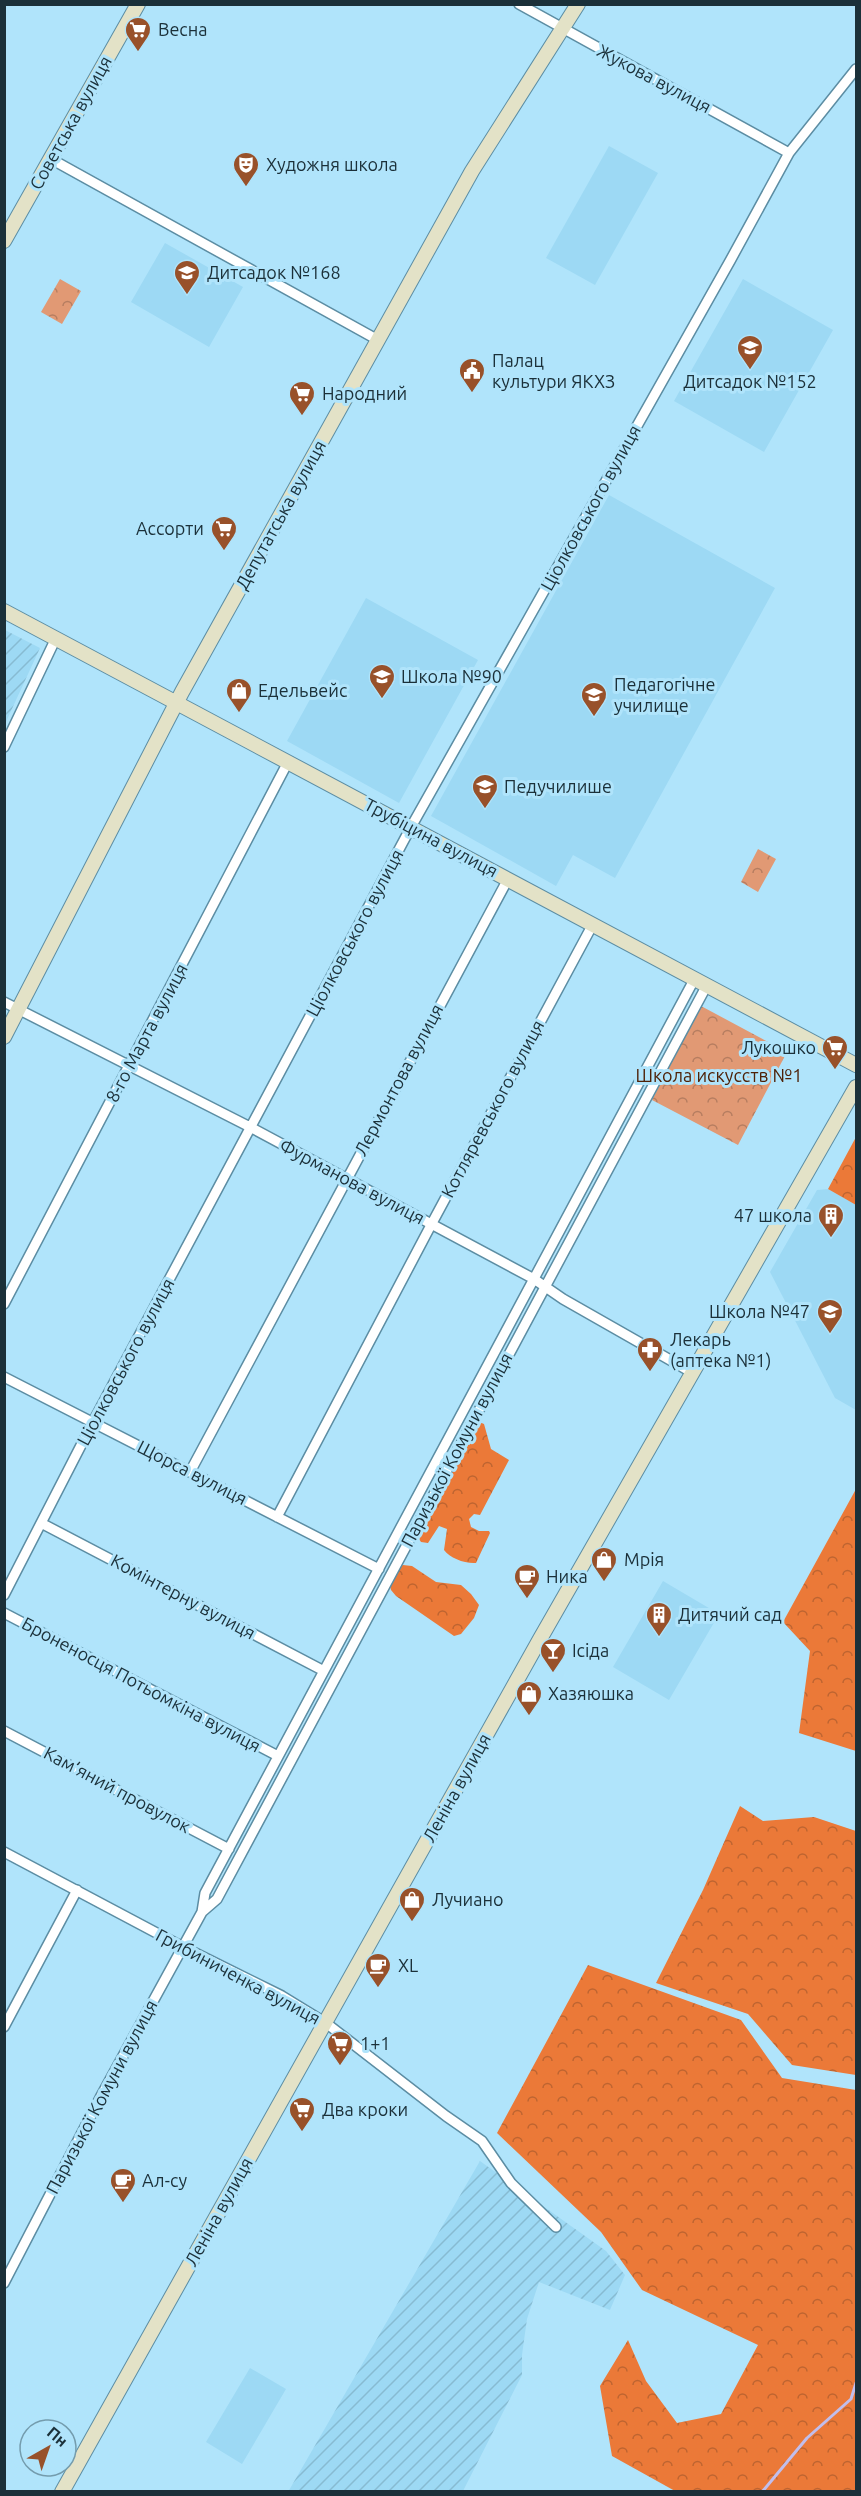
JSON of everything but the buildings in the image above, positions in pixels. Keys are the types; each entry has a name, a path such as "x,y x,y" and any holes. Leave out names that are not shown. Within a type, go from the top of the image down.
{"street":[{"name":"Советська вулиця","path":"4,242 138,4"},
{"name":"Жукова вулиця","path":"519,4 789,153"},
{"name":"Депутатська вулиця","path":"4,1037 177,702 378,340 472,171 578,4"},
{"name":"Ціолковського вулиця","path":"4,1594 93,1422 411,827 789,153 856,69"},
{"path":"51,159 378,340"},
{"name":"Трубіцина вулиця","path":"4,611 856,1065"},
{"path":"4,747 56,638"},
{"name":"8-го Марта вулиця","path":"4,1304 288,762"},
{"name":"Лермонтова вулиця","path":"190,1472 345,1179 508,879"},
{"name":"Котляревського вулиця","path":"277,1517 593,924"},
{"name":"Паризької Комуни вулиця","path":"4,2283 7,2272 202,1912 205,1893 278,1756 534,1280 701,981"},
{"name":"Паризької Комуни вулиця","path":"202,1912 217,1899 545,1287 701,981"},
{"name":"Фурманова вулиця","path":"4,1002 252,1128 534,1280 693,1373"},
{"name":"Леніна вулиця","path":"62,2492 540,1639 856,1087"},
{"name":"Щорса вулиця","path":"4,1377 379,1569"},
{"name":"Комінтерну вулиця","path":"42,1523 324,1671"},
{"name":"Броненосця Потьомкіна вулиця","path":"4,1613 278,1756"},
{"name":"Кам’яний провулок","path":"4,1731 229,1849"},
{"name":"Грибиниченка вулиця","path":"4,1852 183,1947 282,1996 326,2024 482,2141 511,2183 556,2227"},
{"path":"4,2026 77,1890"}],"shaded area":[{"path":"609,146 658,173 595,285 546,258"},
{"name":"Дитсадок №168","path":"165,243 243,287 209,347 131,302"},
{"name":"Дитсадок №152","path":"743,279 833,330 764,452 674,401"},
{"name":"Педагогічне училище","path":"609,495 775,588 615,878 573,855 556,886 431,816"},
{"name":"Школа №90","path":"366,598 478,660 399,803 287,741"},
{"path":"5,630 40,648 5,724"},
{"name":"Школа №47","path":"828,1189 856,1205 856,1410 835,1398 770,1272 817,1190"},
{"path":"663,1581 719,1614 669,1700 613,1667"},
{"path":"480,2161 606,2251 625,2275 610,2310 539,2282 527,2319 522,2375 463,2491 288,2492"},
{"path":"250,2368 286,2389 242,2464 206,2442"}],"green space":[{"path":"60,279 81,291 62,324 41,312"},
{"path":"758,849 776,859 758,892 741,882"},
{"name":"Школа искусств №1","path":"701,1006 787,1052 738,1145 652,1100"},
{"path":"856,1137 856,1205 828,1189"},
{"path":"477,1421 484,1424 491,1449 509,1460 480,1515 474,1514 469,1519 471,1527 490,1533 476,1563 472,1563 454,1558 444,1550 447,1529 439,1526 428,1543 421,1542 417,1536"},
{"path":"856,1489 856,1751 799,1733 810,1651 783,1622"},
{"path":"403,1565 412,1566 436,1582 461,1585 471,1594 479,1605 474,1618 461,1634 454,1636 396,1596 389,1582 397,1568"},
{"path":"740,1806 763,1821 814,1817 856,1831 856,2075 792,2065 748,2014 656,1983 703,1890"},
{"path":"588,1965 741,2020 782,2078 856,2090 856,2491 675,2491 612,2456 600,2386 628,2340 646,2381 677,2423 721,2414 758,2345 642,2290 601,2232 497,2133"}],"waterway":[{"path":"762,2492 807,2438 851,2399 856,2383"}],"place":[{"name":"Весна","path":"138,53"},
{"name":"Художня школа","path":"246,188"},
{"name":"Дитсадок №168","path":"187,296"},
{"name":"Дитсадок №152","path":"750,371"},
{"name":"Палац культури ЯКХЗ","path":"472,394"},
{"name":"Народний","path":"302,417"},
{"name":"Ассорти","path":"224,552"},
{"name":"Школа №90","path":"382,700"},
{"name":"Едельвейс","path":"239,714"},
{"name":"Педагогічне училище","path":"594,718"},
{"name":"Педучилише","path":"485,810"},
{"name":"Лукошко","path":"835,1071"},
{"name":"47 школа","path":"831,1239"},
{"name":"Школа №47","path":"830,1335"},
{"name":"Лекарь (аптека №1)","path":"650,1373"},
{"name":"Мрія","path":"604,1583"},
{"name":"Ника","path":"527,1600"},
{"name":"Дитячий сад","path":"659,1638"},
{"name":"Ісіда","path":"553,1674"},
{"name":"Хазяюшка","path":"529,1717"},
{"name":"Лучиано","path":"412,1923"},
{"name":"XL","path":"378,1989"},
{"name":"1+1","path":"340,2067"},
{"name":"Два кроки","path":"302,2133"},
{"name":"Ал-су","path":"123,2204"}]}
